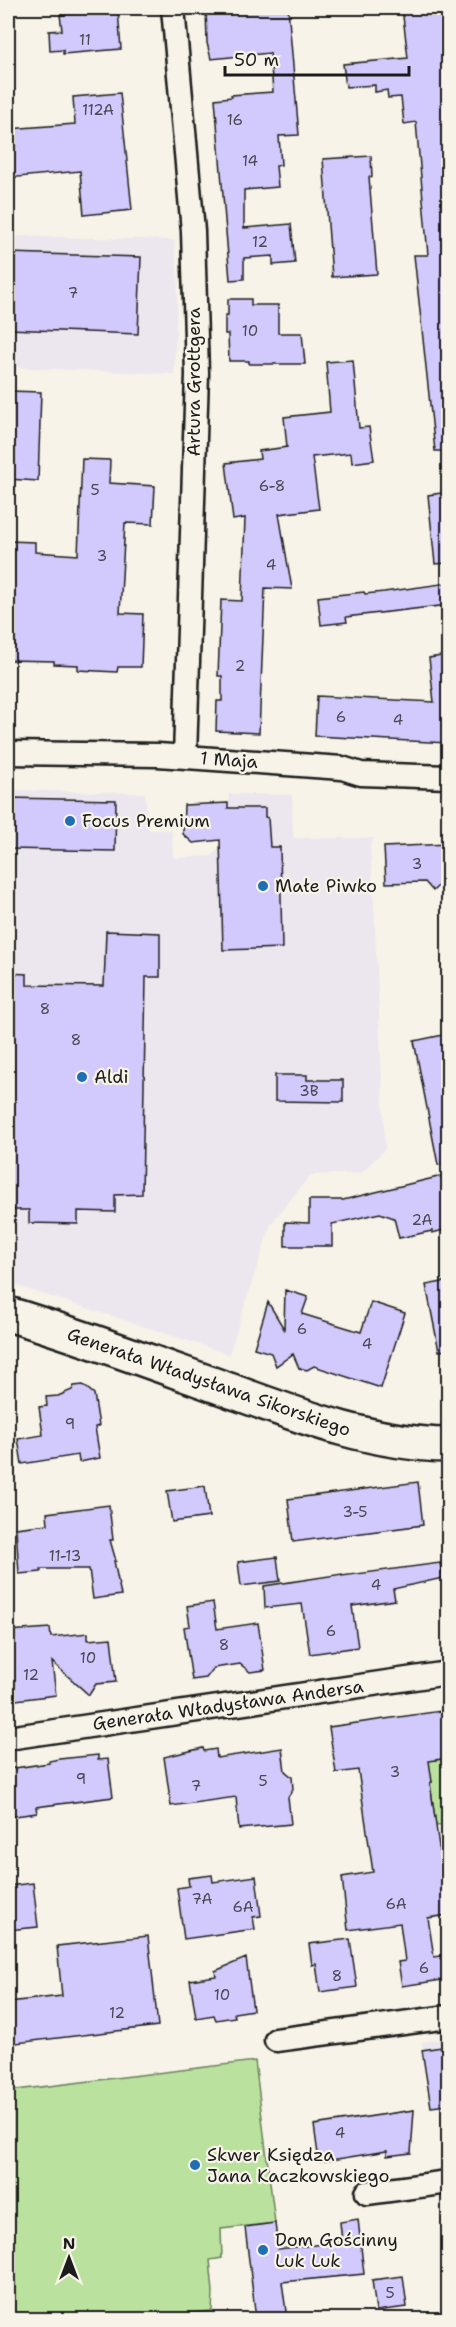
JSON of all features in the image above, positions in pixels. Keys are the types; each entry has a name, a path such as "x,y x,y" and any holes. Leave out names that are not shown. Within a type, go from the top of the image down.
{"street":[{"name":"Artura Grottgera","path":"173,8 193,231 197,374 184,757"},
{"name":"1 Maja","path":"8,753 184,757 342,768 361,774 448,777"},
{"name":"Generała Władysława Sikorskiego","path":"8,1314 51,1327 306,1418 400,1442 448,1445"},
{"name":"Generała Władysława Andersa","path":"8,1738 448,1672"},
{"path":"276,2040 448,2017"},
{"path":"367,2193 448,2182"}],"shaded area":[{"path":"8,236 174,240 178,279 174,374 8,367"},
{"path":"8,790 145,793 148,830 172,830 173,858 212,856 227,840 229,794 292,795 293,838 374,838 370,846 385,1149 361,1173 310,1175 271,1224 229,1354 9,1283"},
{"path":"448,2038 448,2105 431,2107 422,2042"}],"green space":[{"path":"448,1758 448,1825 436,1826 430,1783 432,1782 427,1761"},
{"path":"255,2061 275,2223 221,2229 222,2258 210,2260 212,2311 109,2320 8,2319 8,2091"}],"building":[{"path":"206,8 288,8 299,135 279,136 281,165 276,166 278,187 244,190 244,228 291,224 295,263 273,265 273,256 244,258 244,279 230,280 215,99 232,97 231,95 273,92 270,53 211,59 207,43"},
{"path":"402,8 446,8 448,22 448,451 435,451 414,255 428,255 416,122 404,124 401,97 388,98 387,90 375,92 375,85 346,87 343,64 408,58"},
{"path":"118,10 121,49 63,54 63,50 50,51 49,31 62,30 60,15"},
{"path":"120,93 132,210 84,215 80,171 8,178 8,129 75,124 73,97"},
{"path":"371,156 372,177 369,177 377,274 332,277 323,159"},
{"path":"8,253 141,257 138,334 8,329"},
{"path":"228,299 251,299 251,305 278,305 278,333 302,333 305,364 249,364 249,361 229,361 228,334 225,334"},
{"path":"353,360 359,428 369,427 374,460 352,463 351,453 312,457 319,509 279,514 292,589 265,588 259,733 216,731 217,701 222,701 222,676 218,676 221,600 242,601 245,518 233,520 226,463 260,459 259,451 287,447 284,417 330,412 326,362"},
{"path":"8,391 41,392 38,481 8,479"},
{"path":"82,459 110,460 109,483 155,486 153,524 125,523 120,613 143,614 141,667 118,667 117,672 78,670 78,665 54,664 54,661 8,660 8,541 35,542 35,552 78,555"},
{"path":"448,492 448,563 435,564 428,495"},
{"path":"448,583 448,605 346,617 347,622 321,625 318,597 384,592"},
{"path":"448,655 448,743 315,736 317,696 434,702 429,658"},
{"path":"8,798 116,800 115,851 8,849"},
{"path":"228,803 228,808 265,808 270,847 280,847 282,948 223,950 220,840 193,843 183,834 184,805"},
{"path":"448,844 448,882 442,882 433,891 425,882 386,883 384,847"},
{"path":"106,931 160,933 160,977 146,977 142,1194 115,1195 115,1212 78,1211 78,1224 29,1223 29,1210 8,1210 8,973 27,974 27,985 104,986"},
{"path":"448,1034 448,1164 438,1165 414,1041"},
{"path":"275,1075 307,1075 307,1080 343,1080 343,1102 275,1101"},
{"path":"442,1176 448,1204 448,1229 399,1238 394,1218 380,1213 332,1224 332,1246 285,1246 285,1222 309,1223 309,1200 343,1200"},
{"path":"448,1281 448,1350 439,1351 426,1285"},
{"path":"285,1290 308,1297 302,1314 361,1332 371,1302 405,1313 381,1388 314,1366 307,1370 299,1368 293,1354 276,1366 271,1353 254,1348 268,1302 284,1329"},
{"path":"83,1385 94,1394 99,1426 95,1427 100,1458 79,1462 78,1455 22,1464 18,1439 43,1435 39,1407 47,1406 46,1397 58,1396 72,1390 74,1386"},
{"path":"418,1482 423,1525 293,1542 288,1499"},
{"path":"205,1486 209,1517 172,1522 167,1491"},
{"path":"109,1505 113,1540 110,1540 121,1595 93,1599 89,1569 41,1569 41,1572 19,1574 16,1528 48,1524 47,1513"},
{"path":"277,1557 280,1581 241,1586 238,1562"},
{"path":"440,1563 443,1578 393,1589 395,1600 352,1606 358,1647 310,1654 302,1604 265,1608 264,1586"},
{"path":"213,1602 217,1629 258,1623 265,1670 250,1672 240,1664 214,1668 206,1678 192,1680 184,1627 190,1626 187,1606"},
{"path":"50,1628 51,1637 88,1633 88,1640 111,1638 116,1682 96,1684 89,1695 52,1662 56,1695 8,1701 8,1631"},
{"path":"448,1710 448,1758 429,1761 441,1861 448,1860 448,1915 428,1918 434,1957 448,1955 448,1979 402,1986 398,1962 405,1961 400,1923 348,1930 342,1877 373,1872 358,1770 336,1773 329,1727"},
{"path":"203,1748 204,1751 216,1749 217,1758 282,1748 285,1771 292,1777 293,1789 288,1797 291,1824 239,1829 236,1797 171,1806 164,1757"},
{"path":"98,1755 98,1760 108,1759 113,1797 36,1807 37,1813 8,1817 8,1769 49,1763 49,1761 59,1759"},
{"path":"212,1875 213,1882 256,1876 261,1916 253,1917 255,1929 184,1939 177,1888 189,1886 188,1878"},
{"path":"33,1883 38,1927 8,1930 8,1886"},
{"path":"148,1936 158,2026 8,2044 8,2002 62,1996 57,1946"},
{"path":"350,1939 357,1987 320,1992 316,1964 312,1965 309,1944"},
{"path":"246,1958 253,2010 234,2013 235,2017 216,2020 214,2015 196,2018 190,1980 216,1976 215,1971"},
{"path":"448,2046 448,2105 431,2107 422,2050"},
{"path":"414,2110 411,2153 387,2156 387,2151 319,2162 314,2125"},
{"path":"358,2219 364,2274 282,2282 287,2319 256,2319 245,2227 275,2223 278,2249 342,2242 340,2222"},
{"path":"403,2276 407,2307 376,2311 372,2280"}],"place":[{"name":"Focus Premium","path":"70,821"},
{"name":"Małe Piwko","path":"263,886"},
{"name":"Aldi","path":"82,1077"},
{"name":"Skwer Księdza Jana Kaczkowskiego","path":"195,2165"},
{"name":"Dom Gościnny Luk Luk","path":"263,2250"}]}
